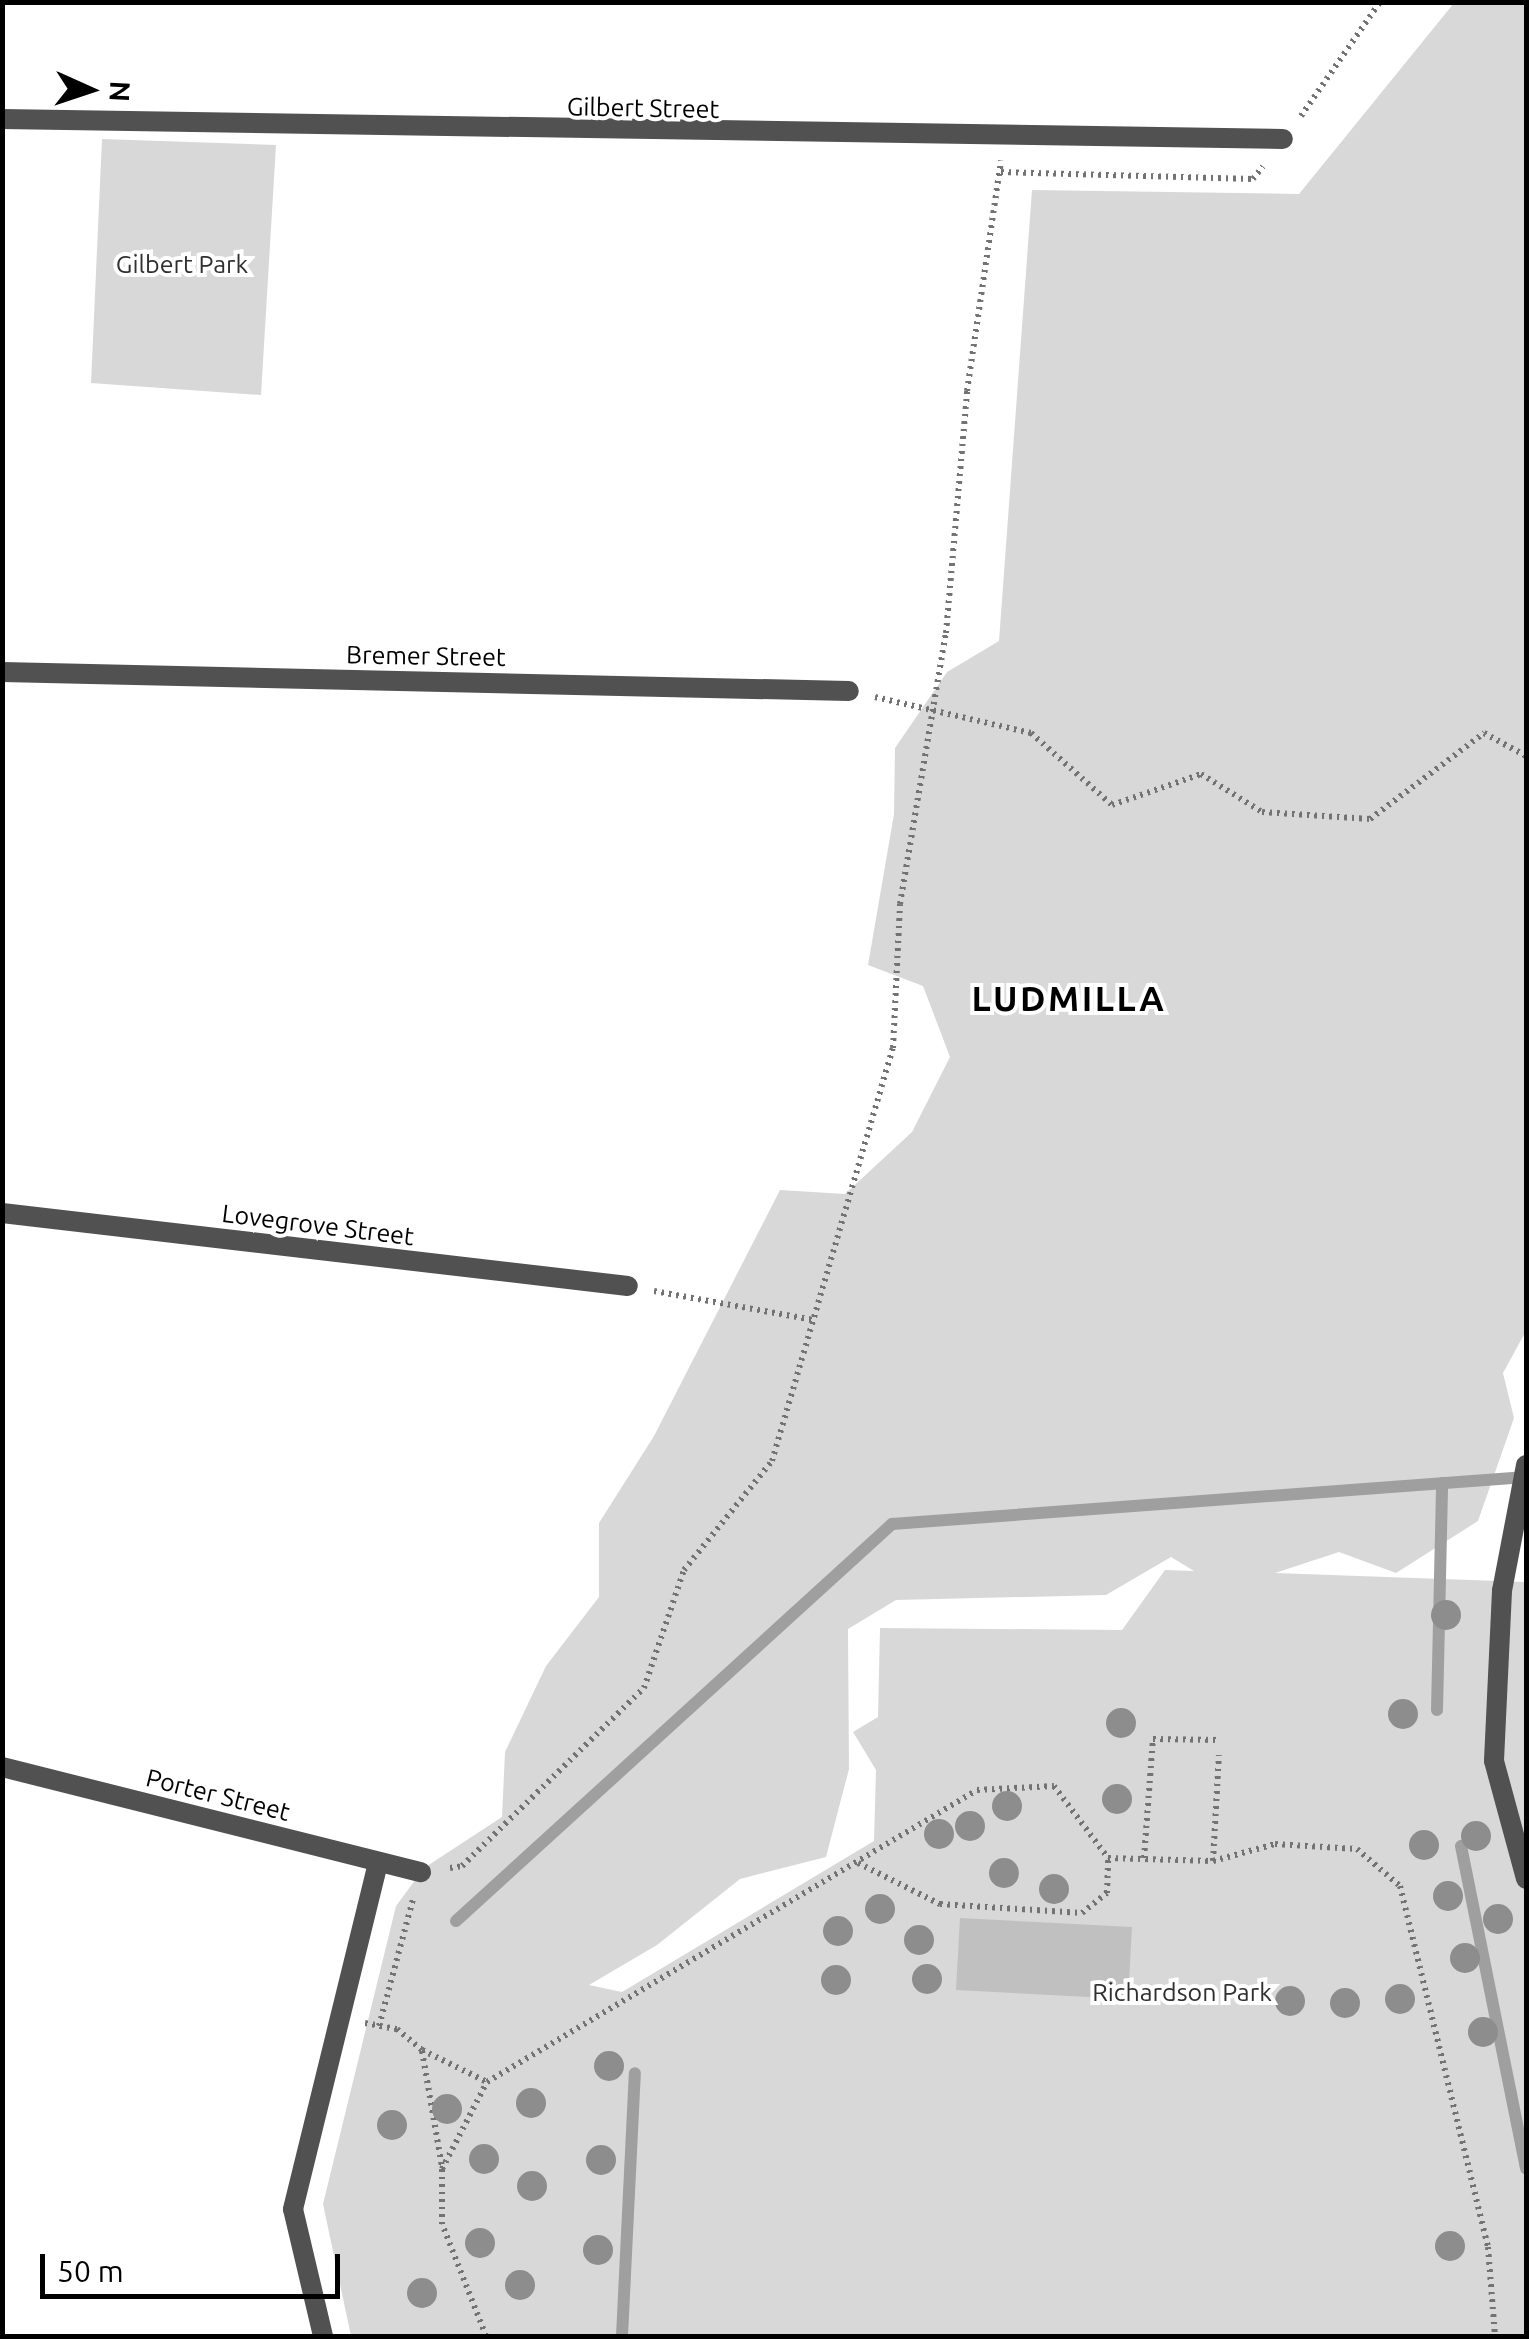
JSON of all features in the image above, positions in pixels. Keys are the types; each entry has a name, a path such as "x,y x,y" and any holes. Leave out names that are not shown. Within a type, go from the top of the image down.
{"street":[{"name":"Gilbert Street","path":"2,119 1000,139 1283,140"},
{"name":"Bremer Street","path":"2,672 849,691"},
{"name":"Lovegrove Street","path":"2,1213 628,1286"},
{"path":"1526,1465 1502,1591 1494,1761 1526,1879"},
{"name":"Porter Street","path":"2,1767 421,1872"},
{"path":"323,2336 293,2209 378,1862"}],"path":[{"path":"1001,172 1253,179 1380,2"},
{"path":"379,2026 421,1872 462,1866 644,1688 684,1570 772,1461 892,1048 900,904 946,633 968,391 1001,172 1000,139"},
{"path":"849,691 1031,733 1112,806 1201,774 1262,812 1370,819 1484,733 1526,756"},
{"path":"628,1286 814,1320"},
{"path":"1144,1858 1153,1739 1220,1740"},
{"path":"1213,1860 1219,1755"},
{"path":"442,2169 488,2082 978,1790 1054,1786 1108,1858 1106,1893 1082,1913 940,1904 858,1863"},
{"path":"1108,1858 1213,1860 1275,1844 1357,1849 1400,1886 1488,2246 1495,2336"},
{"path":"340,2017 397,2029 422,2050 488,2082"},
{"path":"422,2050 442,2169 442,2224 486,2336"}],"green space":[{"name":"Richardson Park","path":"1454,3 1526,3 1526,1331 1503,1373 1514,1418 1478,1521 1396,1573 1339,1552 1275,1573 1526,1582 1526,2336 351,2336 323,2204 396,1906 424,1868 502,1817 505,1752 546,1666 599,1597 599,1523 654,1436 780,1190 845,1194 912,1132 950,1057 923,986 868,965 894,814 895,748 947,672 999,641 1032,190 1299,194","holes":["1171,1557 1194,1571 1165,1570 1122,1630 880,1628 878,1717 853,1732 876,1770 874,1841 622,1992 589,1985 657,1945 740,1879 826,1857 849,1769 848,1629 896,1600 1106,1595"]},
{"name":"Gilbert Park","path":"102,139 276,145 261,395 91,383"}],"building":[{"path":"960,1918 1132,1927 1128,1999 956,1990"}],"waterway":[{"path":"456,1921 892,1524 1526,1477"},
{"path":"1437,1710 1442,1483"},
{"path":"1461,1846 1526,2169"},
{"path":"622,2336 635,2073"}],"district":[{"name":"LUDMILLA","path":"1069,998"}]}
